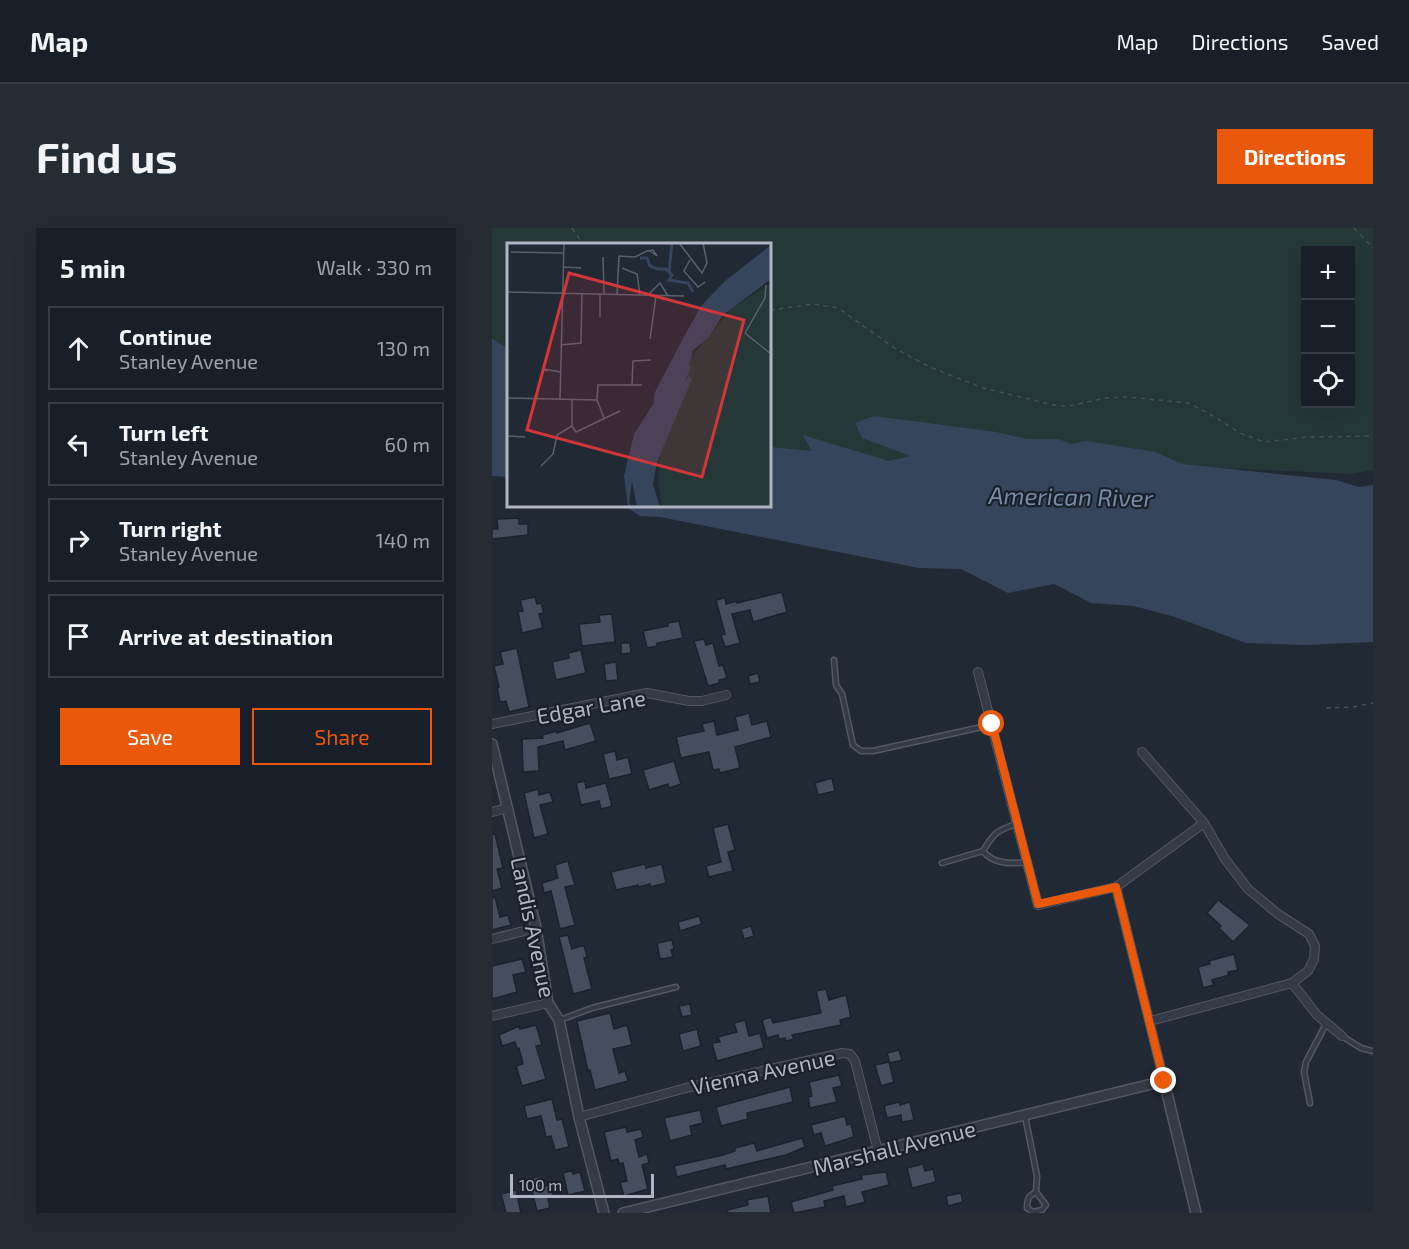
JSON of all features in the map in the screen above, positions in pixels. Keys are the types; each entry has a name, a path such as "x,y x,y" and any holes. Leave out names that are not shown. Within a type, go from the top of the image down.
{"street":[{"path":"978,672 1038,904 1116,887 1204,823"},
{"name":"Edgar Lane","path":"492,724 646,693 689,701 702,701 726,695"},
{"name":"Landis Avenue","path":"492,744 494,764 508,808 537,928 548,1003 559,1020 579,1117 604,1213"},
{"path":"1142,752 1204,823 1225,859 1248,889 1278,914 1304,929 1312,939 1315,952 1312,965 1292,983 1150,1021"},
{"path":"492,812 508,808"},
{"path":"1116,887 1196,1213"},
{"path":"492,939 537,928"},
{"path":"1292,983 1307,1003 1342,1036"},
{"path":"492,1016 548,1003"},
{"name":"Vienna Avenue","path":"579,1117 686,1088 842,1053 850,1054 855,1061 878,1151"},
{"name":"Marshall Avenue","path":"623,1213 1164,1081"}],"lane":[{"path":"834,660 836,685 842,694 854,745 861,751 873,751 992,724"},
{"path":"942,863 983,851 992,835 1017,824"},
{"path":"983,851 991,858 1012,864 1027,862"},
{"path":"559,1020 592,1008 676,987"},
{"path":"1310,1103 1304,1072 1306,1062 1327,1023"},
{"path":"1342,1036 1361,1048 1373,1051"},
{"path":"1025,1115 1036,1176 1036,1192 1046,1204 1042,1210 1033,1212 1027,1208 1027,1200 1031,1194 1036,1192"}],"path":[{"path":"572,228 582,243"},
{"path":"1354,228 1373,248"},
{"path":"771,310 813,304 838,308 896,348 930,367 983,388 1058,406 1127,397 1188,403 1240,433 1264,442 1308,437 1373,436"},
{"path":"1326,708 1353,707 1373,703"}],"shaded area":[{"path":"492,228 1373,228 1373,470 1352,474 1141,464 954,477 771,453 771,243 507,243 507,348 492,339"}],"water":[{"path":"492,338 507,348 507,477 492,476"},
{"name":"American River","path":"874,416 997,432 1027,439 1059,439 1071,444 1086,441 1156,452 1182,464 1336,480 1359,487 1373,485 1373,642 1305,645 1246,643 1175,617 1134,606 1091,603 1054,584 1008,593 961,569 919,568 660,517 640,516 624,507 771,507 771,447 812,451 803,435 889,461 911,456 862,438 855,423"}],"building":[{"path":"519,518 519,524 528,524 528,535 492,539 492,529 498,529 497,519"},
{"path":"782,592 787,612 753,622 750,610 732,614 740,643 725,647 721,635 725,634 716,600 725,598 726,604 737,601 737,603"},
{"path":"535,597 537,604 541,603 544,613 539,614 543,628 522,633 518,612 523,611 520,600"},
{"path":"612,614 615,642 582,646 579,624 600,622 599,615"},
{"path":"679,621 683,638 657,643 657,646 647,648 643,631 668,626 668,623"},
{"path":"704,639 706,645 713,643 719,666 723,665 727,678 708,686 694,641"},
{"path":"621,643 630,643 631,653 621,654"},
{"path":"517,648 529,707 509,712 506,701 500,702 494,666 503,664 500,652"},
{"path":"581,650 586,673 556,680 552,662 569,658 568,653"},
{"path":"616,662 618,680 606,681 604,664"},
{"path":"758,673 760,682 750,684 748,676"},
{"path":"749,713 752,725 767,721 771,737 735,747 740,768 720,773 719,769 713,770 709,752 681,758 676,737 704,731 702,724 714,721 717,735 738,730 735,717"},
{"path":"590,723 596,741 565,750 563,741 538,747 539,771 523,772 522,739 543,738 542,735"},
{"path":"615,751 617,760 628,757 632,774 609,779 603,754"},
{"path":"674,761 681,784 669,788 668,784 649,790 643,770"},
{"path":"832,778 835,791 818,795 815,783"},
{"path":"585,781 586,788 606,783 612,806 601,809 599,801 581,805 576,783"},
{"path":"538,789 539,795 550,792 553,802 540,805 548,834 534,838 524,793"},
{"path":"728,824 735,850 728,852 733,871 709,877 706,866 721,862 713,828"},
{"path":"492,834 495,834 503,868 497,869 502,888 492,891"},
{"path":"568,861 575,885 565,887 575,925 560,929 551,891 544,893 542,883 558,878 555,865"},
{"path":"645,864 646,868 662,864 666,883 650,887 650,884 639,887 638,885 616,890 611,872"},
{"path":"495,897 500,917 508,915 511,925 492,930 492,898"},
{"path":"1218,900 1250,925 1233,942 1207,913"},
{"path":"699,916 702,924 680,931 678,922"},
{"path":"751,926 754,936 744,939 741,929"},
{"path":"568,935 572,949 584,945 587,957 584,958 592,989 573,994 559,937"},
{"path":"672,940 673,957 660,959 657,943"},
{"path":"1234,954 1238,970 1212,980 1214,985 1203,988 1198,967 1210,964 1209,961"},
{"path":"522,959 526,972 513,975 517,992 492,999 492,966"},
{"path":"826,989 829,1000 846,995 851,1017 840,1020 841,1025 792,1035 794,1039 786,1041 785,1038 779,1039 778,1035 767,1038 762,1020 771,1017 773,1023 821,1013 816,991"},
{"path":"690,1004 692,1015 682,1017 679,1006"},
{"path":"610,1013 614,1029 627,1025 632,1045 613,1049 619,1073 625,1071 628,1081 595,1090 590,1070 588,1071 577,1021"},
{"path":"745,1020 749,1036 760,1033 764,1048 717,1061 712,1043 720,1042 718,1037 737,1032 734,1023"},
{"path":"536,1025 542,1045 536,1046 546,1079 522,1086 516,1066 523,1064 519,1048 517,1049 515,1042 502,1046 499,1035 519,1026 520,1029"},
{"path":"697,1029 701,1046 683,1051 679,1034"},
{"path":"899,1050 902,1060 890,1063 887,1053"},
{"path":"889,1062 894,1082 881,1086 875,1065"},
{"path":"839,1075 842,1086 833,1088 837,1102 810,1108 808,1097 812,1096 809,1082"},
{"path":"790,1087 793,1102 747,1113 748,1119 721,1126 716,1107"},
{"path":"552,1099 557,1120 562,1119 569,1147 555,1150 551,1136 546,1137 541,1116 527,1119 524,1106"},
{"path":"899,1102 900,1105 910,1102 914,1120 902,1122 901,1115 887,1118 884,1106"},
{"path":"700,1110 703,1123 690,1126 692,1135 670,1141 664,1118"},
{"path":"845,1116 847,1125 851,1124 854,1137 825,1146 821,1133 814,1135 811,1125"},
{"path":"626,1127 627,1132 641,1129 643,1137 635,1140 639,1157 647,1154 649,1163 642,1165 648,1189 624,1196 620,1182 627,1181 623,1163 619,1164 618,1159 611,1161 604,1132"},
{"path":"802,1138 805,1147 786,1155 726,1169 725,1165 677,1177 674,1166 723,1155 735,1151 735,1148 754,1143 757,1151"},
{"path":"923,1164 925,1171 933,1169 936,1182 912,1188 907,1168"},
{"path":"572,1170 573,1174 580,1172 585,1191 568,1195 563,1173"},
{"path":"886,1172 889,1185 862,1192 865,1202 846,1207 844,1196 824,1201 825,1207 794,1213 791,1202 833,1190 832,1186 862,1179 861,1175"},
{"path":"541,1176 544,1186 550,1185 554,1197 548,1199 550,1208 537,1211 529,1179"},
{"path":"516,1190 521,1213 506,1213 501,1194"},
{"path":"961,1193 963,1202 948,1206 946,1196"},
{"path":"768,1196 771,1213 728,1213 727,1210 748,1205 747,1200"}],"route":[{"path":"992,724 1038,904 1116,887 1164,1081"}]}
